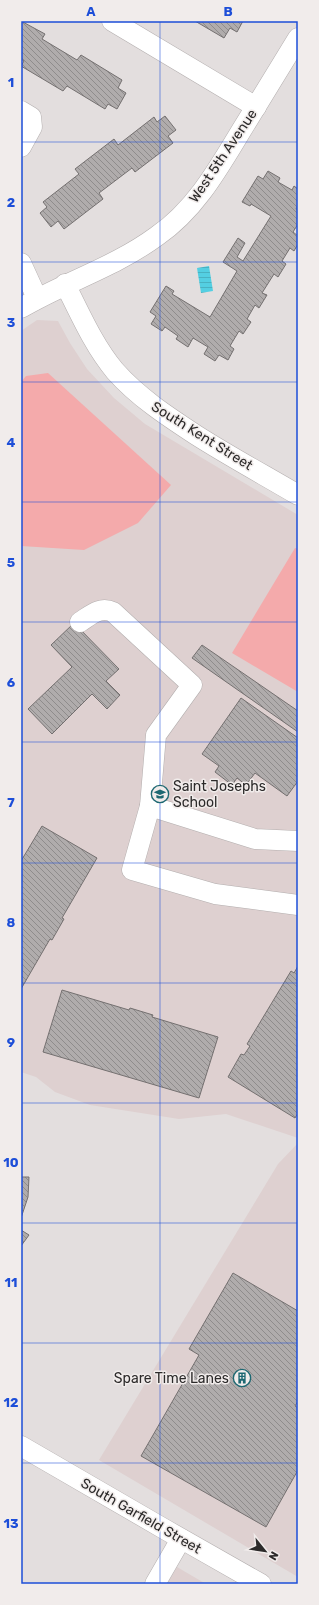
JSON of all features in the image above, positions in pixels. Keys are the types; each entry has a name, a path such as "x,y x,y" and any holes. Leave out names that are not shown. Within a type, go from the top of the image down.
{"street":[{"path":"112,21 256,107"},
{"name":"West 5th Avenue","path":"29,303 65,284 118,261 159,236 180,218 216,172 298,38"},
{"path":"21,111 31,117 32,127 21,148"},
{"path":"21,263 29,303"},
{"name":"South Kent Street","path":"65,284 96,343 115,370 137,392 165,416 216,448 298,495"},
{"path":"80,622 99,610 107,609 113,612 192,685 156,735 150,806 132,870 215,894 298,905"},
{"path":"150,806 255,839 298,840"},
{"name":"South Garfield Street","path":"21,1446 261,1584"},
{"path":"155,1584 181,1539"}],"shaded area":[{"name":"Saint Josephs School","path":"37,320 58,321 87,369 114,398 145,424 298,515 298,1138 226,1114 179,1119 90,1105 55,1092 36,1077 21,1072 21,331"},
{"path":"48,373 171,485 138,523 84,550 21,546 21,382 26,376"},
{"path":"295,548 298,549 298,692 232,653"},
{"path":"298,1143 298,1577 99,1460 278,1164"},
{"path":"177,1567 206,1584 167,1584"}],"water":[{"path":"209,266 213,291 201,293 197,268"}],"building":[{"path":"21,21 45,34 42,39 77,60 81,55 122,80 118,88 126,93 117,109 108,104 105,109 67,86 63,91 21,66 24,61 21,59"},
{"path":"195,21 243,21 237,32 230,28 224,38"},
{"path":"165,116 176,130 168,136 173,143 135,172 132,168 99,193 103,199 64,229 58,221 51,227 40,213 47,207 43,202 79,174 75,169 114,139 118,145 154,117 157,122"},
{"path":"268,171 280,178 278,182 292,190 294,186 298,189 298,205 296,209 298,210 298,224 293,232 298,236 298,244 294,251 290,248 282,261 286,264 278,277 274,274 262,293 267,295 259,308 255,305 247,319 251,322 243,334 239,331 230,346 234,349 228,360 219,355 215,361 204,354 208,347 193,338 188,347 176,339 178,336 165,327 162,331 151,324 156,316 150,312 166,286 174,291 172,294 210,317 237,271 223,262 238,238 245,243 237,257 243,261 271,216 251,204 250,206 242,202 258,176 263,179"},
{"path":"74,623 119,669 106,681 120,695 107,709 92,694 52,734 28,709 72,667 51,645"},
{"path":"202,645 298,711 298,732 192,658"},
{"path":"241,698 298,738 298,781 287,796 255,773 246,785 237,778 232,785 215,772 219,766 202,754"},
{"path":"42,826 97,858 62,918 64,919 52,940 50,939 21,989 21,861"},
{"path":"298,966 298,1113 295,1118 228,1077 241,1054 244,1055 250,1046 247,1044 291,971 294,973"},
{"path":"62,990 129,1010 130,1008 153,1015 152,1017 218,1037 199,1098 43,1052"},
{"path":"21,1177 29,1177 28,1197 21,1218"},
{"path":"21,1230 29,1235 21,1246"},
{"name":"Spare Time Lanes","path":"233,1273 298,1311 298,1401 295,1406 298,1408 298,1470 266,1527 141,1456 199,1355 189,1349"}],"place":[{"name":"Saint Josephs School","path":"160,794"},
{"name":"Spare Time Lanes","path":"242,1378"}]}
